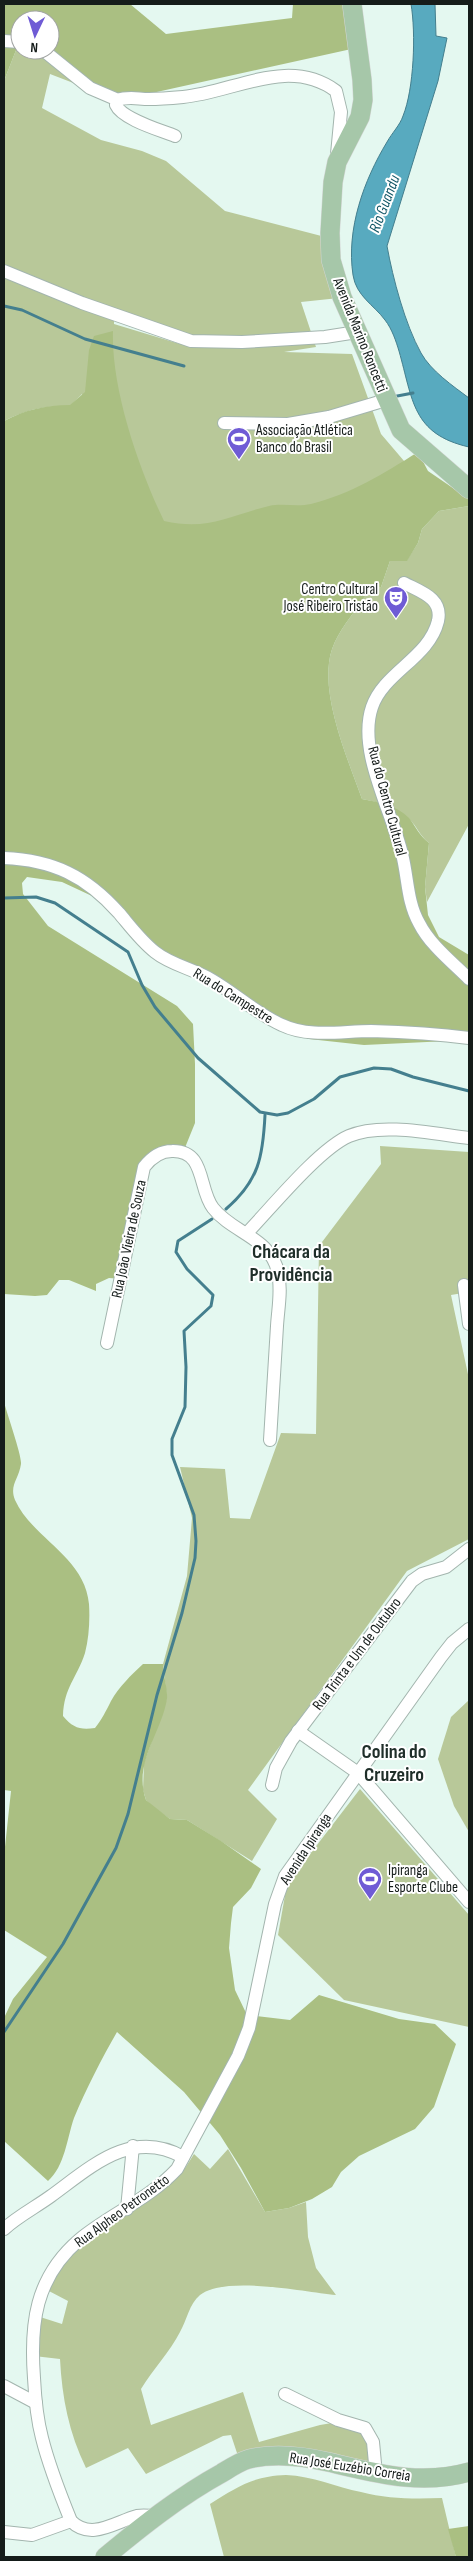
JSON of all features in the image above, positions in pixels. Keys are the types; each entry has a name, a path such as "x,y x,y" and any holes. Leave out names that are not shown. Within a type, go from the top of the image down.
{"main road":[{"name":"Avenida Marino Roncetti","path":"352,4 363,100 355,131 337,162 333,182 330,232 331,260 342,297 386,400 401,430 469,489"},
{"name":"Rua José Euzébio Correia","path":"105,2557 156,2516 211,2478 251,2458 279,2456 306,2458 376,2474 408,2479 439,2478 469,2472"}],"street":[{"path":"55,60 90,88 118,100 125,97 148,99 186,97 280,76 306,76 322,81 336,91 341,102 337,162"},
{"path":"118,100 117,109 139,122 175,136"},
{"path":"4,271 82,303 191,341 242,342 325,338 357,332"},
{"path":"224,423 288,424 329,417 386,400"},
{"name":"Rua do Centro Cultural","path":"404,583 432,598 439,608 438,622 429,642 379,692 371,709 369,734 374,764 402,854 412,910 428,937 469,979"},
{"name":"Rua do Campestre","path":"4,858 22,859 50,865 75,874 93,887 143,942 161,957 210,979 262,1014 292,1029 315,1033 375,1031 469,1038"},
{"path":"247,1233 318,1158 348,1136 383,1130 469,1138"},
{"name":"Rua João Vieira de Souza","path":"107,1343 144,1167 158,1154 175,1150 194,1159 200,1169 213,1208 225,1219 247,1233 272,1256 279,1276 270,1440"},
{"path":"464,1285 469,1324"},
{"name":"Rua Trinta e Um de Outubro","path":"272,1785 276,1768 298,1731 412,1581 422,1574 446,1567 469,1549"},
{"name":"Avenida Ipiranga","path":"183,2158 238,2056 249,2028 255,2010 275,1904 285,1876 441,1657 452,1643 469,1629"},
{"path":"298,1731 358,1773 469,1902"},
{"path":"456,1886 469,1895"},
{"path":"4,2229 81,2173 113,2154 133,2146 157,2148 183,2158"},
{"path":"128,2209 133,2146"},
{"name":"Rua Alpheo Petronetto","path":"71,2521 41,2437 36,2403 32,2329 34,2313 47,2280 63,2256 79,2240 128,2209 167,2179 183,2158"},
{"path":"4,2386 36,2403"},
{"path":"285,2394 338,2420 365,2428 372,2442 376,2474"},
{"path":"4,2532 32,2535 71,2521 82,2529 93,2530 110,2527 138,2516 156,2516"}],"green space":[{"path":"4,4 130,4 166,34 292,18 293,4 347,4 356,48 125,99 99,95 52,60 60,60 60,10 10,10 10,60 12,60 4,81"},
{"path":"12,60 51,60 89,89 50,74 42,108 101,140 142,151 166,161 225,211 333,239 339,298 301,302 316,347 284,352 352,354 381,434 416,475 119,578 82,394 70,406 52,406 36,409 4,421 4,81","holes":["114,315 179,339 180,344 114,324"]},
{"path":"113,331 117,378 128,428 145,478 164,521 179,524 206,523 269,506 311,504 326,500 353,489 418,452 428,471 469,499 469,506 439,511 422,529 418,543 407,561 390,561 381,587 372,590 365,596 338,636 330,656 328,679 338,732 362,799 381,803 399,810 409,818 429,843 425,887 428,915 439,937 469,955 469,1040 364,1045 309,1039 278,1027 186,969 92,896 62,882 27,877 22,883 23,894 48,926 177,1006 193,1024 195,1123 182,1155 163,1158 146,1172 123,1279 109,1278 96,1284 96,1291 69,1280 59,1280 47,1295 4,1294 4,421 36,409 70,405 85,392 89,350 94,336"},
{"path":"469,506 469,824 427,902 425,887 429,843 412,822 398,811 362,799 338,732 330,696 329,663 332,649 342,629 365,596 372,590 381,587 390,561 407,560 418,543 422,529 439,511"},
{"path":"380,1146 469,1152 469,1292 451,1295 469,1379 469,1539 407,1571 248,1790 277,1819 252,1861 187,1820 170,1819 146,1800 143,1790 144,1763 167,1698 163,1664 187,1576 192,1518 180,1467 225,1469 230,1518 250,1519 281,1433 316,1434 319,1246 381,1164"},
{"path":"4,1402 21,1460 13,1490 15,1500 33,1526 68,1560 78,1573 85,1588 89,1604 89,1629 85,1653 66,1697 63,1716 77,1727 85,1729 95,1728 125,1681 143,1664 163,1664 167,1699 164,1712 145,1761 143,1786 146,1800 170,1819 187,1820 261,1869 251,1888 233,1907 231,1923 229,1948 235,1990 247,2015 290,2020 319,1995 399,2019 435,2024 456,2044 434,2107 415,2129 359,2156 341,2172 332,2187 312,2199 289,2208 265,2212 220,2135 184,2092 117,2032 94,2074 74,2118 62,2160 54,2175 48,2181 4,2141 4,2018 13,1999 47,1957 4,1930 4,1856 11,1791 4,1790"},
{"path":"469,1700 469,1832 454,1806 438,1759 451,1717"},
{"name":"Ipiranga Esporte Clube","path":"360,1789 469,1915 469,2027 344,2000 278,1935 287,1884"},
{"path":"228,2149 265,2212 289,2208 306,2202 308,2237 316,2268 336,2295 246,2285 212,2289 200,2295 191,2307 176,2339 141,2389 151,2425 243,2392 259,2442 320,2425 356,2419 370,2446 377,2476 334,2463 240,2462 231,2435 223,2436 146,2474 128,2448 86,2468 75,2442 67,2415 60,2359 34,2356 37,2316 62,2324 68,2301 47,2290 56,2273 69,2257 104,2229 176,2179 194,2154 210,2169"},
{"path":"286,2475 306,2477 381,2496 442,2498 456,2557 224,2557 210,2504 246,2483"},
{"path":"469,2526 469,2557 456,2557 448,2529"}],"water":[{"name":"Rio Guandu","path":"411,4 435,4 436,36 447,38 438,81 387,246 400,301 421,353 436,372 469,398 469,447 450,441 425,424 412,399 392,331 381,315 362,295 353,275 352,240 359,205 371,172 402,119 410,91 414,45"}],"waterway":[{"path":"4,306 22,310 85,339 184,366"},
{"path":"392,397 413,393"},
{"path":"4,898 36,897 55,903 128,952 142,985 155,1007 198,1058 260,1112 277,1115 288,1113 314,1099 340,1077 374,1068 391,1069 413,1077 469,1091"},
{"path":"226,1209 246,1188 257,1167 263,1143 265,1115"},
{"path":"4,2032 63,1944 116,1848 128,1814 157,1695 182,1613 195,1558 196,1541 194,1515 172,1455 172,1439 185,1407 186,1367 184,1331 211,1306 213,1295 187,1269 176,1252 178,1241 212,1219"}],"place":[{"name":"Associação Atlética Banco do Brasil","path":"239,460"},
{"name":"Centro Cultural José Ribeiro Tristão","path":"396,619"},
{"name":"Ipiranga Esporte Clube","path":"370,1900"}],"district":[{"name":"Chácara da Providência","path":"291,1264"},
{"name":"Colina do Cruzeiro","path":"394,1764"}]}
